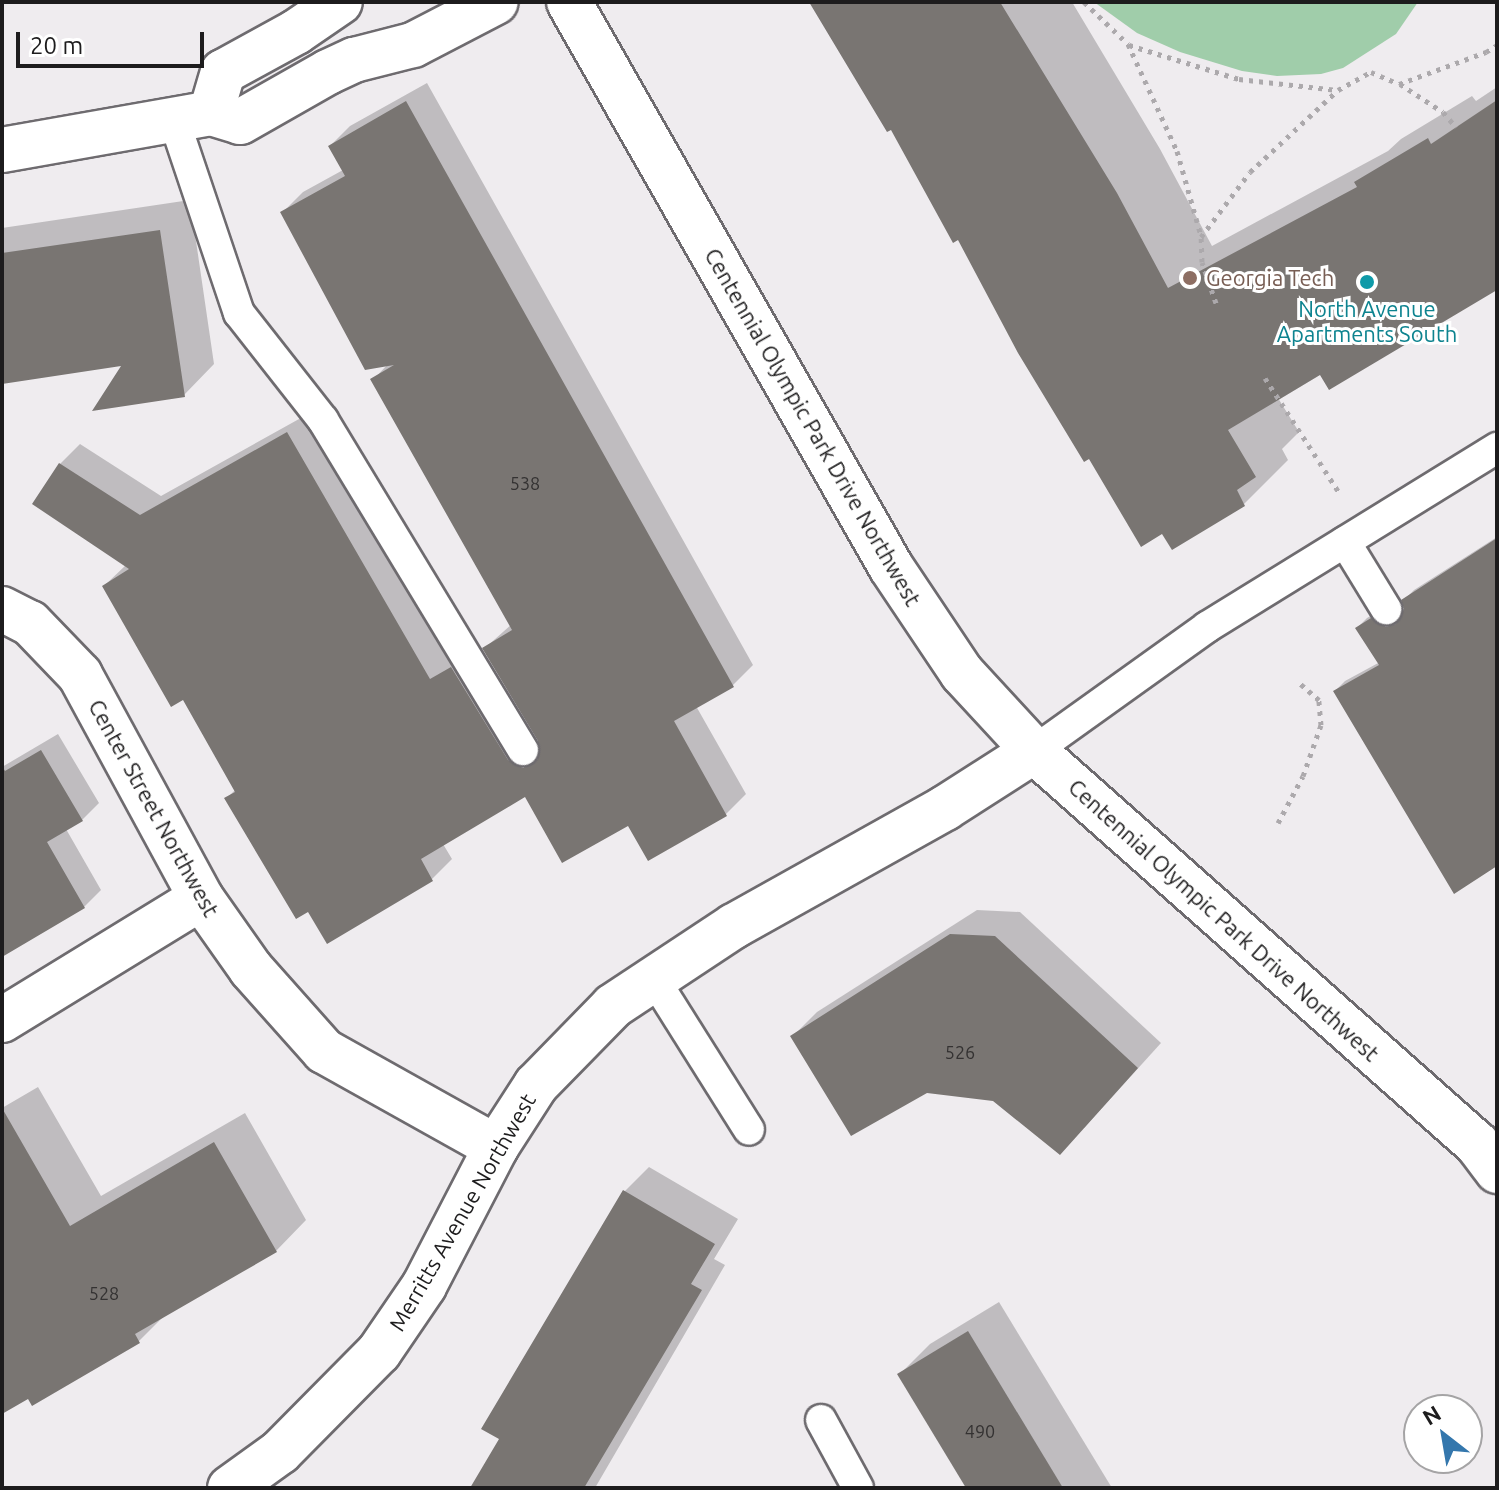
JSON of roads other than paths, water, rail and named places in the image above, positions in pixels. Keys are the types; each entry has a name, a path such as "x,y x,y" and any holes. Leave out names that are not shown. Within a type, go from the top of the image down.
{"street":[{"path":"2,150 192,116 240,122 354,60 413,45 496,2"},
{"name":"Centennial Olympic Park Drive Northwest","path":"569,2 891,567 962,673 1034,751 1477,1144 1497,1171"},
{"path":"192,116 223,72 336,6 354,60"},
{"name":"Center Street Northwest","path":"2,609 30,623 80,675 201,898 251,969 324,1051 496,1147"},
{"name":"Merritts Avenue Northwest","path":"230,1488 280,1452 379,1352 424,1286 496,1147 536,1085 613,1006 734,926 945,808 1034,751"},
{"path":"2,1020 201,898"}],"lane":[{"path":"192,116 239,313 323,420 523,750"},
{"path":"1034,751 1207,627 1497,448"},
{"path":"1345,542 1386,609"},
{"path":"654,979 749,1130"},
{"path":"821,1420 858,1488"}],"place":[{"name":"Georgia Tech","path":"1190,278"},
{"name":"North Avenue Apartments South","path":"1367,282"}]}
